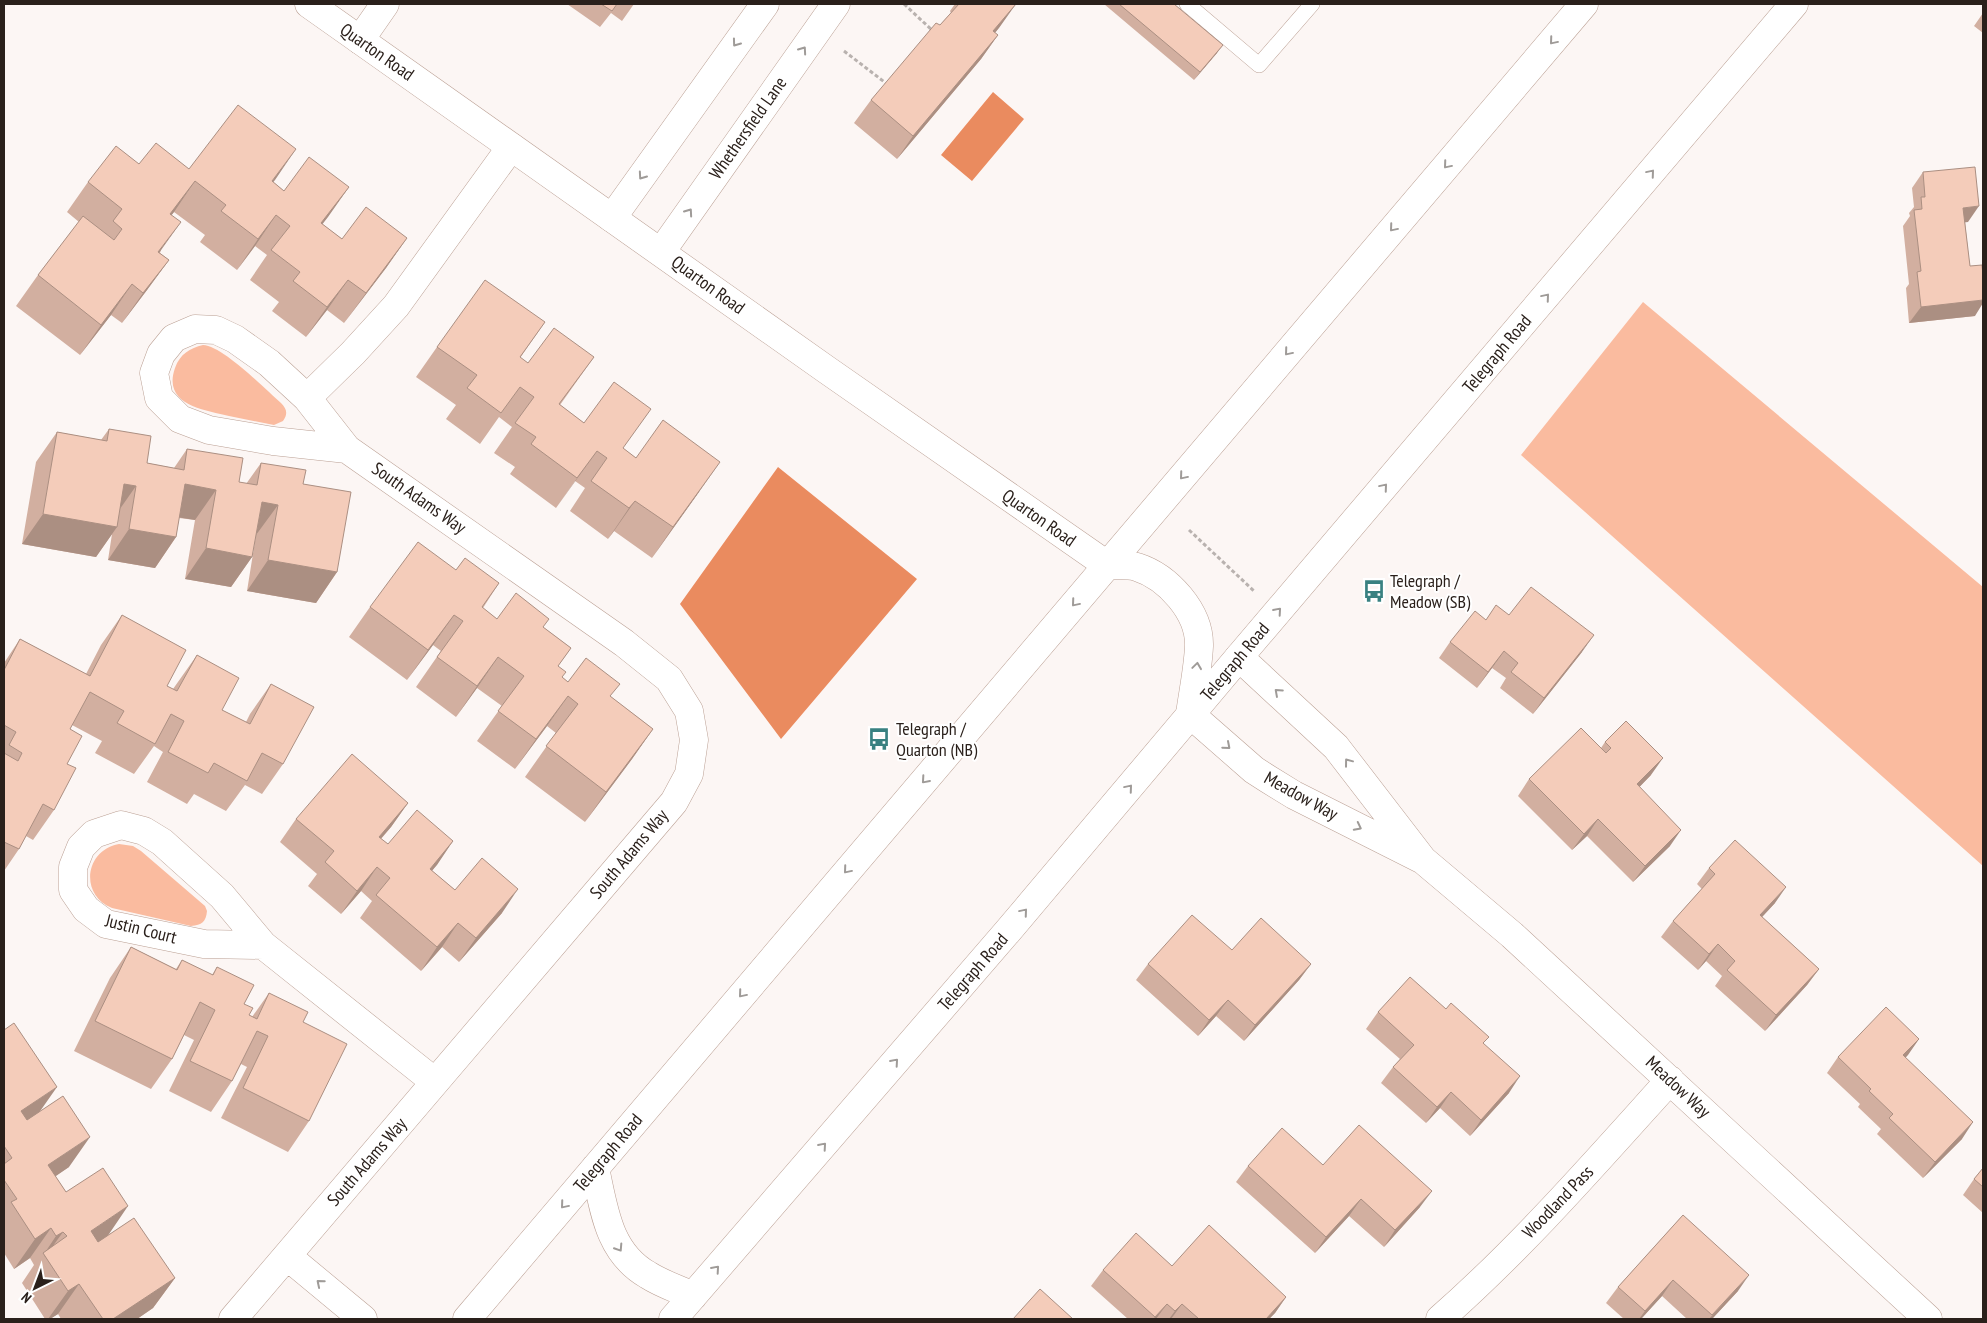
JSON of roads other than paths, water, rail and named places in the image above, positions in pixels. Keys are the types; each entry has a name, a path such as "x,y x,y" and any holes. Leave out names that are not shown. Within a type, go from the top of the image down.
{"main road":[{"name":"Quarton Road","path":"309,4 827,370 1107,565"},
{"path":"360,40 384,4"},
{"path":"612,218 765,4"},
{"name":"Whethersfield Lane","path":"662,252 836,4"},
{"name":"Telegraph Road","path":"467,1319 1584,4"},
{"name":"Telegraph Road","path":"673,1319 1008,931 1190,714 1794,4"},
{"path":"308,398 396,306 511,147"},
{"name":"South Adams Way","path":"243,1316 286,1256 674,802 689,774 694,740 689,711 669,679 646,660 347,448 308,398 268,363 235,339 216,330 195,328 174,338 161,354 154,373 159,398 180,419 202,427 273,441 347,448"},
{"path":"1107,565 1136,566 1163,579 1177,592 1188,609 1196,626 1199,645 1190,714"},
{"name":"Meadow Way","path":"1239,657 1336,746 1423,860 1512,935 1928,1319"},
{"name":"Meadow Way","path":"1190,714 1254,770 1294,795 1423,860"},
{"name":"Justin Court","path":"263,945 204,944 106,924 86,910 73,890 73,866 81,848 94,834 120,825 144,831 162,842 222,896 263,945 435,1082"},
{"name":"Woodland Pass","path":"1440,1319 1498,1265 1570,1190 1670,1080"},
{"path":"595,1168 606,1220 612,1237 622,1253 648,1276 693,1296"},
{"path":"286,1256 363,1319"}],"lane":[{"path":"1187,4 1260,65 1312,4"}],"place":[{"name":"Telegraph / Meadow (SB)","path":"1374,591"},
{"name":"Telegraph / Quarton (NB)","path":"879,739"}]}
